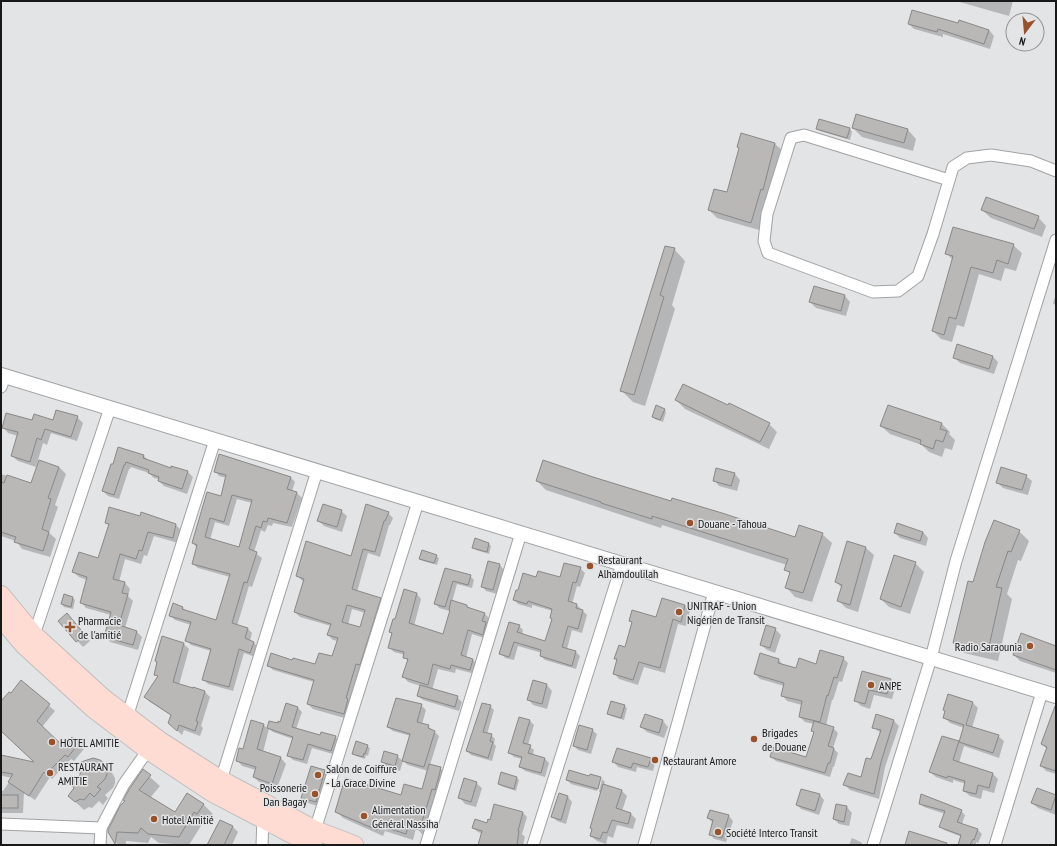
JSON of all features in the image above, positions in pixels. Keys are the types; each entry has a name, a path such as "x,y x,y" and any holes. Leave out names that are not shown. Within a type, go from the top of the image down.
{"main road":[{"path":"1,595 34,635 103,698 160,741 314,838"},
{"path":"1,618 24,645 94,709 148,750 213,792 263,818 314,838 354,845"}],"street":[{"path":"949,180 804,136 791,138 767,214 764,241 768,253 874,292 898,291 918,276 933,234 953,167 967,158 991,155 1031,161 1056,171"},
{"path":"873,845 931,658 956,561 1056,240"},
{"path":"2,379 110,408 1056,696"},
{"path":"34,635 110,408"},
{"path":"127,716 215,440"},
{"path":"221,780 317,471"},
{"path":"314,838 418,502"},
{"path":"426,845 521,533"},
{"path":"533,845 622,564"},
{"path":"644,845 714,592"},
{"path":"995,845 1042,692"},
{"path":"100,845 101,828 124,784 148,750"},
{"path":"262,845 263,818"},
{"path":"1,824 101,828"}],"building":[{"path":"912,10 958,23 959,20 989,30 984,44 938,29 937,32 908,24"},
{"path":"856,114 908,129 904,143 852,128"},
{"path":"819,119 850,128 847,138 816,129"},
{"path":"741,133 775,143 763,190 761,189 751,223 708,210 714,189 727,192 739,148 737,147"},
{"path":"986,197 1039,216 1034,229 981,210"},
{"path":"953,227 1014,244 1008,264 997,260 993,273 971,267 956,319 949,317 944,335 932,331 953,256 945,254"},
{"path":"665,246 675,248 660,295 664,297 634,395 620,391"},
{"path":"814,286 845,295 841,311 809,302"},
{"path":"957,344 993,356 989,369 953,358"},
{"path":"683,384 728,405 729,403 770,423 760,442 675,400"},
{"path":"656,405 665,409 660,420 652,417"},
{"path":"888,405 942,423 940,429 947,431 943,442 936,440 933,449 920,444 921,440 880,426"},
{"path":"56,410 78,416 71,437 45,429 41,440 37,438 30,462 11,456 18,432 2,428 6,413 32,420 34,414 53,420"},
{"path":"118,447 144,455 143,458 171,468 171,466 188,471 182,489 158,481 159,477 148,473 149,470 126,462 114,495 102,491"},
{"path":"219,454 291,477 287,489 297,492 287,523 268,518 267,522 263,521 261,528 256,526 249,549 257,552 247,583 244,582 232,623 248,628 245,638 254,642 250,653 239,649 229,687 202,680 211,649 185,641 191,622 169,616 173,603 183,607 182,609 216,620 230,574 192,564 197,545 192,543 207,492 221,496 226,475 214,472","holes":["232,495 252,500 239,547 205,537 210,518 224,522"]},
{"path":"39,460 59,467 48,498 51,499 42,529 49,532 43,551 14,542 16,537 1,532 1,482 4,483 7,475 31,483"},
{"path":"543,460 671,501 672,498 795,537 799,525 823,533 803,593 785,588 790,572 784,570 788,559 652,516 652,519 536,481"},
{"path":"1001,467 1027,475 1022,490 996,483"},
{"path":"716,468 735,473 731,486 713,481"},
{"path":"323,504 342,510 337,527 317,521"},
{"path":"366,504 389,512 384,521 375,552 363,549 352,589 381,598 360,665 356,664 346,698 348,699 344,714 307,704 314,680 267,666 271,653 292,660 293,658 315,664 319,653 332,656 338,638 327,635 331,624 294,612 304,579 296,576 306,541 351,556","holes":["347,605 365,610 360,627 342,622"]},
{"path":"109,507 140,516 141,512 176,524 173,538 148,532 142,551 139,550 136,559 120,554 113,579 125,582 122,593 128,594 119,625 137,631 133,645 104,637 111,612 80,603 87,577 72,572 79,552 98,558 109,524 105,523"},
{"path":"994,520 1020,530 1011,552 1008,551 996,587 1002,588 988,651 953,643 968,581 973,582 985,542"},
{"path":"897,523 923,532 920,541 894,533"},
{"path":"475,538 489,543 487,552 472,548"},
{"path":"847,541 866,547 850,605 837,601 842,585 835,582"},
{"path":"422,550 437,555 434,563 419,559"},
{"path":"894,555 916,562 901,607 880,599"},
{"path":"488,561 500,564 493,590 481,587"},
{"path":"564,563 581,567 576,583 573,582 568,601 577,604 576,608 583,610 578,629 568,626 562,647 576,651 572,666 540,656 541,650 514,642 509,657 499,654 509,622 520,625 517,632 545,641 552,619 550,618 552,609 528,601 527,604 513,600 516,590 518,590 523,573 536,577 538,571 560,577"},
{"path":"445,568 471,575 468,585 453,581 445,607 434,604"},
{"path":"404,589 417,593 409,623 443,634 450,610 451,600 485,613 482,621 486,622 483,635 468,630 461,655 473,659 470,670 451,665 450,669 433,664 428,685 402,677 408,659 403,658 404,652 388,648 392,633 389,632 393,619 395,619"},
{"path":"64,594 73,597 71,607 61,604"},
{"path":"662,598 685,605 681,622 673,619 660,668 639,662 633,680 613,674 617,659 614,659 619,645 625,647 632,622 629,621 632,610 656,617"},
{"path":"67,613 85,635 76,642 58,621"},
{"path":"766,625 776,628 770,648 760,645"},
{"path":"1021,633 1056,646 1056,670 1013,655"},
{"path":"162,636 184,643 173,682 205,691 196,721 198,722 195,731 179,725 177,731 168,723 171,715 144,697 158,676 154,675 157,662 155,661"},
{"path":"820,650 844,657 837,678 834,677 828,696 827,695 820,722 799,717 802,701 781,696 784,683 754,674 760,653 779,659 778,663 796,668 799,658 816,664"},
{"path":"862,671 891,679 887,694 869,690 865,704 854,701"},
{"path":"21,680 50,704 37,721 64,747 72,737 79,743 68,757 65,755 46,774 44,772 29,796 8,782 13,774 1,772 1,755 34,762 1,731 1,701 9,692 11,693"},
{"path":"533,680 547,684 542,704 527,700"},
{"path":"420,685 458,696 455,707 417,696"},
{"path":"948,694 973,702 966,725 999,735 993,753 959,742 964,725 943,718 945,711 943,710"},
{"path":"396,698 422,704 417,722 429,725 428,728 435,731 424,767 402,761 410,734 387,727"},
{"path":"611,701 625,705 621,718 607,714"},
{"path":"286,703 298,707 292,727 320,735 321,732 336,736 331,751 308,744 303,760 287,756 293,737 267,728 269,721 280,722"},
{"path":"482,703 491,705 483,732 492,734 490,741 493,742 488,758 466,751"},
{"path":"1055,706 1056,771 1040,766 1047,747 1041,744"},
{"path":"645,714 663,720 659,733 640,727"},
{"path":"876,714 894,720 881,762 874,794 843,785 848,773 861,777 866,758 871,759 881,730 872,728"},
{"path":"519,717 530,720 523,743 531,745 528,753 545,758 541,773 519,767 522,757 508,753"},
{"path":"251,720 264,724 257,749 281,757 272,784 253,777 256,767 236,761 239,748 243,749"},
{"path":"814,721 834,727 828,746 834,748 830,763 828,763 825,773 770,757 773,747 806,757 814,732 811,731"},
{"path":"579,725 593,729 587,750 573,746"},
{"path":"942,736 959,741 953,760 993,773 989,788 978,785 976,794 963,791 965,781 948,776 947,778 929,772"},
{"path":"356,741 368,745 363,757 352,754"},
{"path":"617,748 651,758 648,767 633,763 631,768 612,762"},
{"path":"384,751 398,755 395,766 381,762"},
{"path":"93,758 100,760 107,768 105,779 97,787 101,789 94,797 90,793 84,800 80,799 75,802 68,796 74,788 71,784 80,775 81,762"},
{"path":"429,764 441,767 435,790 432,789 421,825 417,830 410,821 406,834 378,825 377,830 335,812 345,778 401,795 404,784 422,789"},
{"path":"311,766 325,770 316,802 301,798"},
{"path":"143,769 151,775 139,790 175,812 187,793 204,804 197,814 194,812 179,837 148,834 141,828 138,833 117,832 115,844 108,830 120,806 125,801 123,800"},
{"path":"569,770 589,776 590,774 601,777 598,789 566,780"},
{"path":"501,772 517,777 514,789 498,784"},
{"path":"464,778 477,782 471,802 458,798"},
{"path":"603,784 622,790 616,808 631,813 628,824 612,820 607,833 603,832 600,839 590,836 592,829 590,828"},
{"path":"1037,788 1056,795 1051,810 1031,803"},
{"path":"801,789 820,794 815,811 796,805"},
{"path":"559,793 568,796 561,820 551,817"},
{"path":"921,794 962,810 957,822 978,829 974,840 973,839 970,845 958,845 961,835 939,827 945,811 919,804"},
{"path":"1,795 18,795 18,808 1,808"},
{"path":"494,804 523,812 518,831 517,845 478,845 482,831 472,828 475,819 487,823 488,819 490,820"},
{"path":"836,804 847,806 844,822 833,819"},
{"path":"710,810 729,815 722,838 709,835 713,820 707,818"},
{"path":"220,820 233,826 224,845 207,845"},
{"path":"909,831 947,843 946,845 905,845"}],"place":[{"name":"Douane - Tahoua","path":"690,523"},
{"name":"Restaurant Alhamdoulilah","path":"590,566"},
{"name":"UNITRAF - Union Nigérien de Transit","path":"679,612"},
{"name":"Pharmacie de l'amitié","path":"70,627"},
{"name":"Radio Saraounia","path":"1030,646"},
{"name":"ANPE","path":"871,685"},
{"name":"Brigades de Douane","path":"754,739"},
{"name":"HOTEL AMITIE","path":"52,742"},
{"name":"Restaurant Amore","path":"655,760"},
{"name":"RESTAURANT AMITIE","path":"50,773"},
{"name":"Salon de Coiffure - La Grace Divine","path":"318,775"},
{"name":"Poissonerie Dan Bagay","path":"315,794"},
{"name":"Alimentation Général Nassiha","path":"364,816"},
{"name":"Hotel Amitié","path":"154,819"},
{"name":"Société Interco Transit","path":"718,832"}]}
